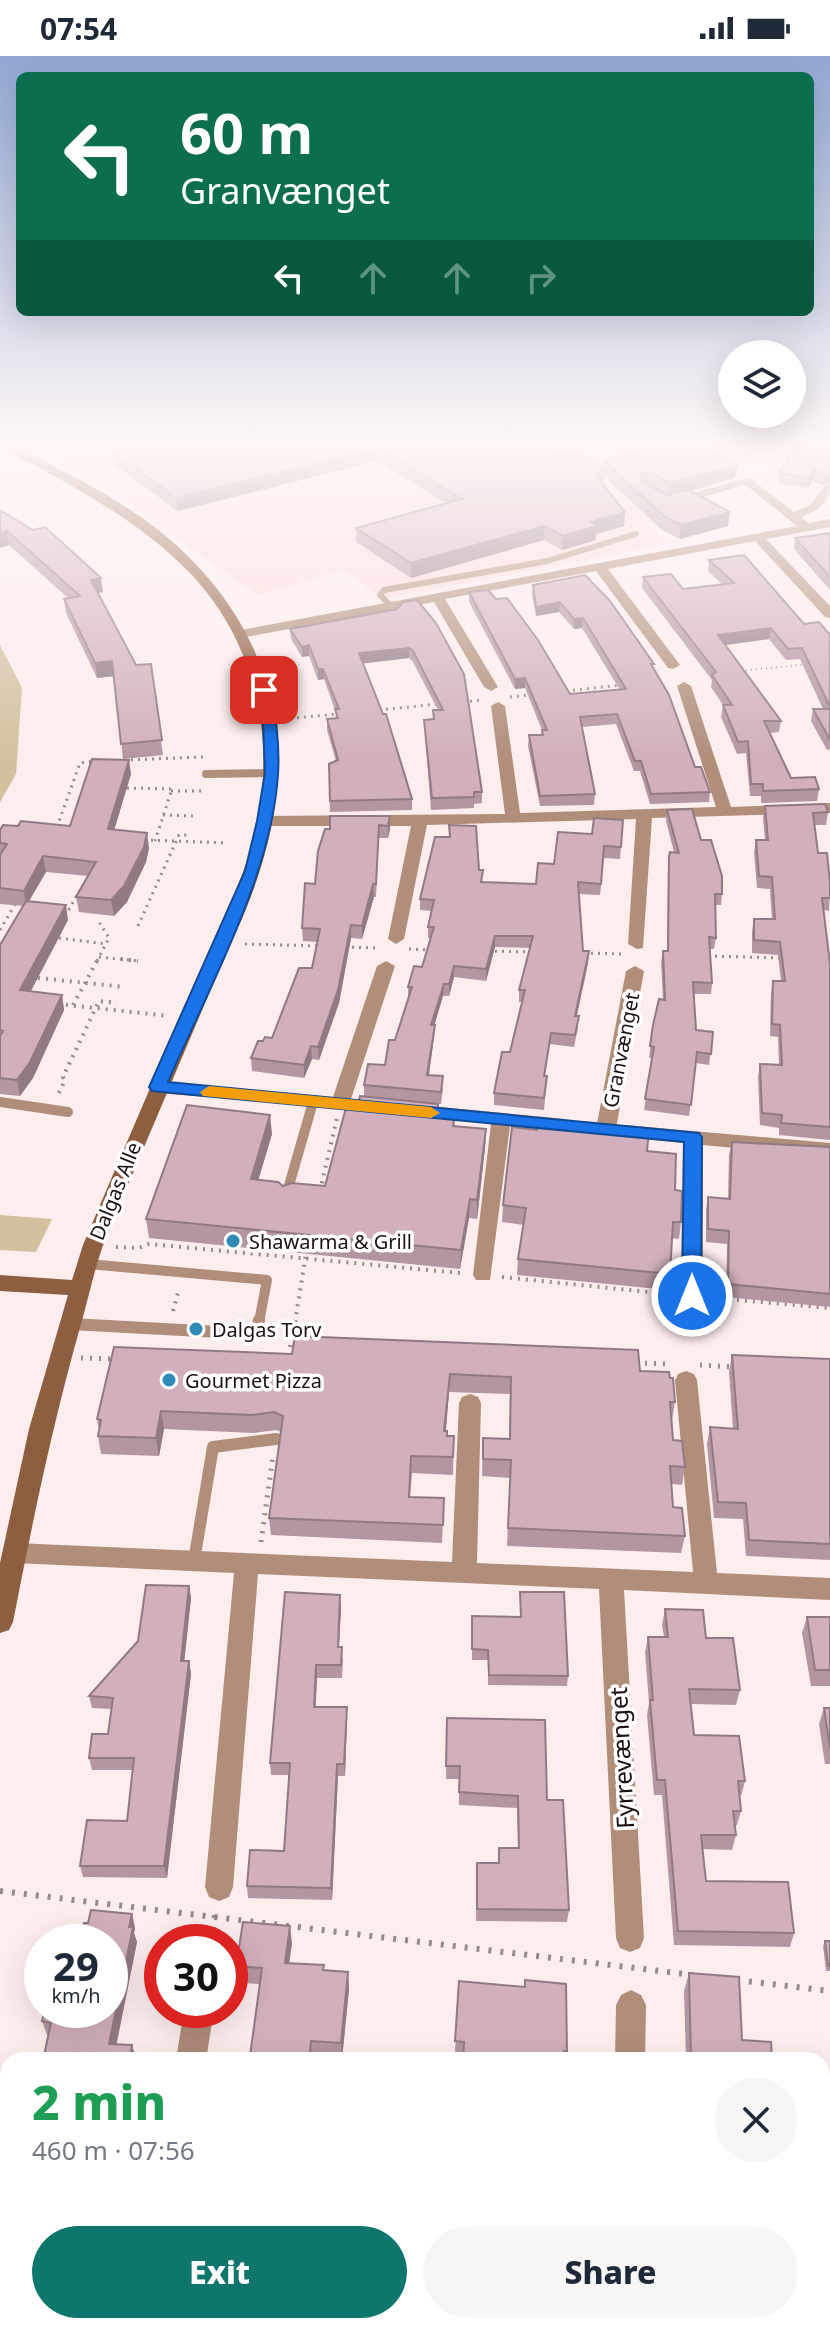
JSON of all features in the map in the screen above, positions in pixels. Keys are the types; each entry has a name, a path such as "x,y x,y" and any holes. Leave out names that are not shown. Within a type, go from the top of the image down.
{"street":[{"name":"Dalgas Alle","path":"0,1622 40,1429 90,1254 158,1087 252,871 264,821 271,773 270,720 257,664 227,609 172,547"},
{"path":"241,634 704,547"},
{"path":"768,547 830,614"},
{"path":"600,567 673,665"},
{"path":"438,598 495,697 513,818"},
{"path":"684,686 725,811"},
{"path":"264,821 420,821 830,808"},
{"name":"Granvænget","path":"606,1129 636,956 644,814"},
{"path":"340,1104 396,951 420,821"},
{"name":"Granvænget","path":"158,1087 830,1150"},
{"path":"483,1275 501,1119"},
{"path":"692,1296 693,1137"},
{"path":"0,1283 80,1288"},
{"path":"685,1370 706,1583"},
{"path":"464,1573 470,1403"},
{"path":"15,1553 830,1589"},
{"path":"219,1887 252,1563"},
{"name":"Fyrrevænget","path":"611,1579 630,1938"},
{"path":"630,2052 631,2005"},
{"path":"192,2052 196,2028"}],"lane":[{"path":"391,606 380,595 384,590 547,561 592,547"},
{"path":"547,561 561,574"},
{"path":"206,774 271,773"},
{"path":"0,1102 68,1112"},
{"path":"286,1197 313,1102"},
{"path":"69,1324 256,1334 267,1280 140,1269 90,1254"},
{"path":"194,1561 213,1447 276,1439"}],"path":[{"path":"741,671 815,663"},
{"path":"559,692 620,685"},
{"path":"495,697 543,693"},
{"path":"376,710 482,700"},
{"path":"270,720 346,713"},
{"path":"120,760 211,757"},
{"path":"54,837 80,763 105,760"},
{"path":"127,788 201,791"},
{"path":"155,841 171,791"},
{"path":"163,815 194,816"},
{"path":"138,926 179,835 187,835"},
{"path":"140,840 227,843"},
{"path":"64,918 87,878"},
{"path":"0,930 17,900"},
{"path":"10,913 21,914"},
{"path":"73,1005 109,938 99,922"},
{"path":"59,938 106,944"},
{"path":"220,943 440,950"},
{"path":"485,951 546,952"},
{"path":"577,953 636,956"},
{"path":"697,956 786,958"},
{"path":"99,957 138,961"},
{"path":"38,978 125,987"},
{"path":"50,1110 99,1001 117,1003"},
{"path":"46,1002 188,1018"},
{"path":"319,1196 340,1104"},
{"path":"287,1366 309,1242"},
{"path":"90,1254 149,1244 830,1308"},
{"path":"290,1350 305,1350"},
{"path":"59,1357 120,1360"},
{"path":"631,1363 685,1370 738,1367"},
{"path":"252,1563 276,1439"},
{"path":"214,1924 219,1887"},
{"path":"0,1891 708,1976"},
{"path":"630,1938 631,2005"},
{"path":"723,1978 830,1991"}],"shaded area":[{"path":"189,547 652,547 382,599 345,570 258,595"},
{"path":"0,645 22,688 16,774 0,802"},
{"path":"0,1215 52,1219 36,1252 0,1250"}],"building":[{"path":"25,547 67,547 101,578 91,580 136,665 151,664 162,740 121,744 112,661 95,663 64,599 80,596"},
{"path":"386,547 468,547 411,563"},
{"path":"803,547 830,547 830,577"},
{"path":"744,555 804,624 819,622 830,635 830,707 802,648 788,649 771,628 718,635 781,721 764,721 791,778 815,777 819,789 763,791 763,784 751,784 748,741 738,742 723,705 732,705 712,675 716,672 643,577 671,574 683,589 734,583 709,560"},
{"path":"585,575 610,601 654,664 651,664 669,695 695,767 701,767 710,792 651,794 641,761 635,761 617,714 580,717 595,794 540,796 529,735 543,735 542,730 547,730 525,678 515,679 469,592 488,590 496,599 507,598 538,640 570,694 626,689 583,618 574,619 560,602 536,607 533,585"},
{"path":"417,600 436,623 464,674 482,792 474,792 474,797 432,798 424,720 434,719 433,710 443,710 409,648 359,653 383,714 386,714 412,799 330,801 329,764 338,760 327,719 338,718 335,709 339,709 323,669 318,669 309,645 302,647 290,629 397,609 403,602"},
{"path":"813,709 830,709 830,738 829,738"},
{"path":"92,759 129,760 108,829 147,833 144,847 124,886 111,900 76,897 96,862 43,856 24,891 0,888 0,855 7,844 0,843 3,825 18,826 21,821 70,826"},
{"path":"825,804 828,812 813,813 818,853 827,853 830,883 830,898 822,898 830,964 830,1127 781,1123 782,1115 762,1113 760,1064 782,1065 780,1025 772,1024 773,981 785,981 780,942 754,940 754,919 775,919 772,877 759,876 756,840 768,840 765,806"},
{"path":"692,809 701,840 711,840 722,876 722,894 715,894 716,938 709,937 712,983 693,982 696,1030 713,1032 711,1054 697,1052 691,1105 645,1099 654,1047 650,1046 653,1025 659,999 665,1000 663,951 668,951 669,856 670,852 679,853 667,810"},
{"path":"330,816 390,816 388,826 379,825 376,884 373,884 362,926 351,925 338,990 318,1047 311,1046 304,1065 251,1058 258,1041 263,1041 265,1037 272,1038 299,968 312,968 320,929 302,928 305,883 315,884 318,851 325,829 330,829"},
{"path":"594,818 623,820 621,847 604,846 601,884 578,882 583,951 589,951 575,1016 579,1016 575,1035 551,1033 544,1098 494,1093 502,1052 510,1052 525,990 519,990 533,936 495,936 486,969 454,966 449,984 444,984 431,1025 435,1025 427,1075 443,1076 441,1092 364,1085 368,1064 385,1065 389,1040 395,1040 412,987 408,987 414,966 422,967 434,927 428,927 434,900 420,899 435,837 450,837 449,825 476,826 479,870 483,870 481,882 536,884 538,863 554,864 558,832 592,834"},
{"path":"26,901 66,905 20,990 62,995 30,1062 17,1080 0,1078 0,1036 3,1031 0,1030 0,945"},
{"path":"360,1096 438,1104 438,1108 456,1110 453,1126 486,1129 477,1200 470,1199 461,1250 146,1219 187,1105 270,1115 251,1179 278,1182 283,1186 291,1183 325,1186 348,1100 359,1101"},
{"path":"538,1120 649,1131 647,1151 676,1154 675,1190 682,1191 681,1222 673,1222 670,1274 518,1259 526,1208 503,1205 512,1127 537,1130"},
{"path":"732,1142 830,1147 830,1294 728,1284 729,1231 708,1229 708,1197 730,1199"},
{"path":"295,1336 638,1350 640,1371 669,1372 670,1378 673,1378 675,1402 670,1402 673,1440 682,1441 685,1467 670,1466 673,1507 682,1508 685,1536 508,1528 511,1460 483,1459 483,1438 510,1439 511,1377 450,1374 444,1431 447,1431 447,1436 454,1436 453,1457 411,1456 409,1497 444,1498 443,1525 269,1518 283,1416 274,1412 252,1415 161,1411 156,1438 98,1436 101,1420 97,1419 114,1347 292,1354"},
{"path":"732,1355 830,1359 830,1544 749,1540 746,1503 718,1502 710,1427 738,1429"},
{"path":"146,1585 189,1586 181,1661 189,1661 164,1866 80,1866 87,1820 127,1821 134,1758 89,1758 92,1734 108,1734 113,1698 89,1696 138,1641"},
{"path":"285,1592 340,1595 338,1647 342,1647 341,1665 316,1665 314,1707 347,1707 344,1764 337,1764 331,1888 247,1886 250,1850 284,1851 290,1763 270,1763"},
{"path":"520,1592 564,1592 568,1676 489,1675 488,1650 472,1649 472,1616 521,1617"},
{"path":"665,1609 703,1610 706,1638 733,1638 740,1690 689,1689 694,1735 739,1736 745,1781 738,1781 741,1811 733,1811 736,1835 701,1835 706,1881 788,1882 794,1933 678,1931 665,1780 657,1780 650,1700 653,1700 648,1637 668,1637"},
{"path":"807,1617 830,1617 830,1670 815,1670"},
{"path":"824,1708 830,1708 830,1748"},
{"path":"447,1718 545,1720 547,1800 563,1800 569,1910 477,1909 477,1863 499,1863 499,1848 519,1848 518,1796 459,1792 460,1766 446,1766"},
{"path":"91,1910 132,1914 128,1951 128,1924 84,1923 88,1923"},
{"path":"243,1922 290,1926 285,1963 324,1965 323,1970 348,1972 341,2043 311,2041 310,2052 251,2052 262,1968 248,1967 248,1924"},
{"path":"825,1941 830,1941 830,1966 828,1966"},
{"path":"689,1973 739,1977 742,2040 771,2042 772,2052 691,2052"},
{"path":"525,1980 566,1984 567,2052 463,2052 464,2042 455,2041 459,1981 525,1987"},
{"path":"50,2028 112,2028 109,2044 132,2045 131,2052 45,2052"}],"slow traffic":[{"path":"209,1092 431,1113"}],"place":[{"name":"Shawarma & Grill","path":"233,1241"},
{"name":"Dalgas Torv","path":"196,1329"},
{"name":"Gourmet Pizza","path":"169,1380"}],"route":[{"path":"264,690 270,720 271,773 252,871 158,1087 693,1137 692,1296"}]}
